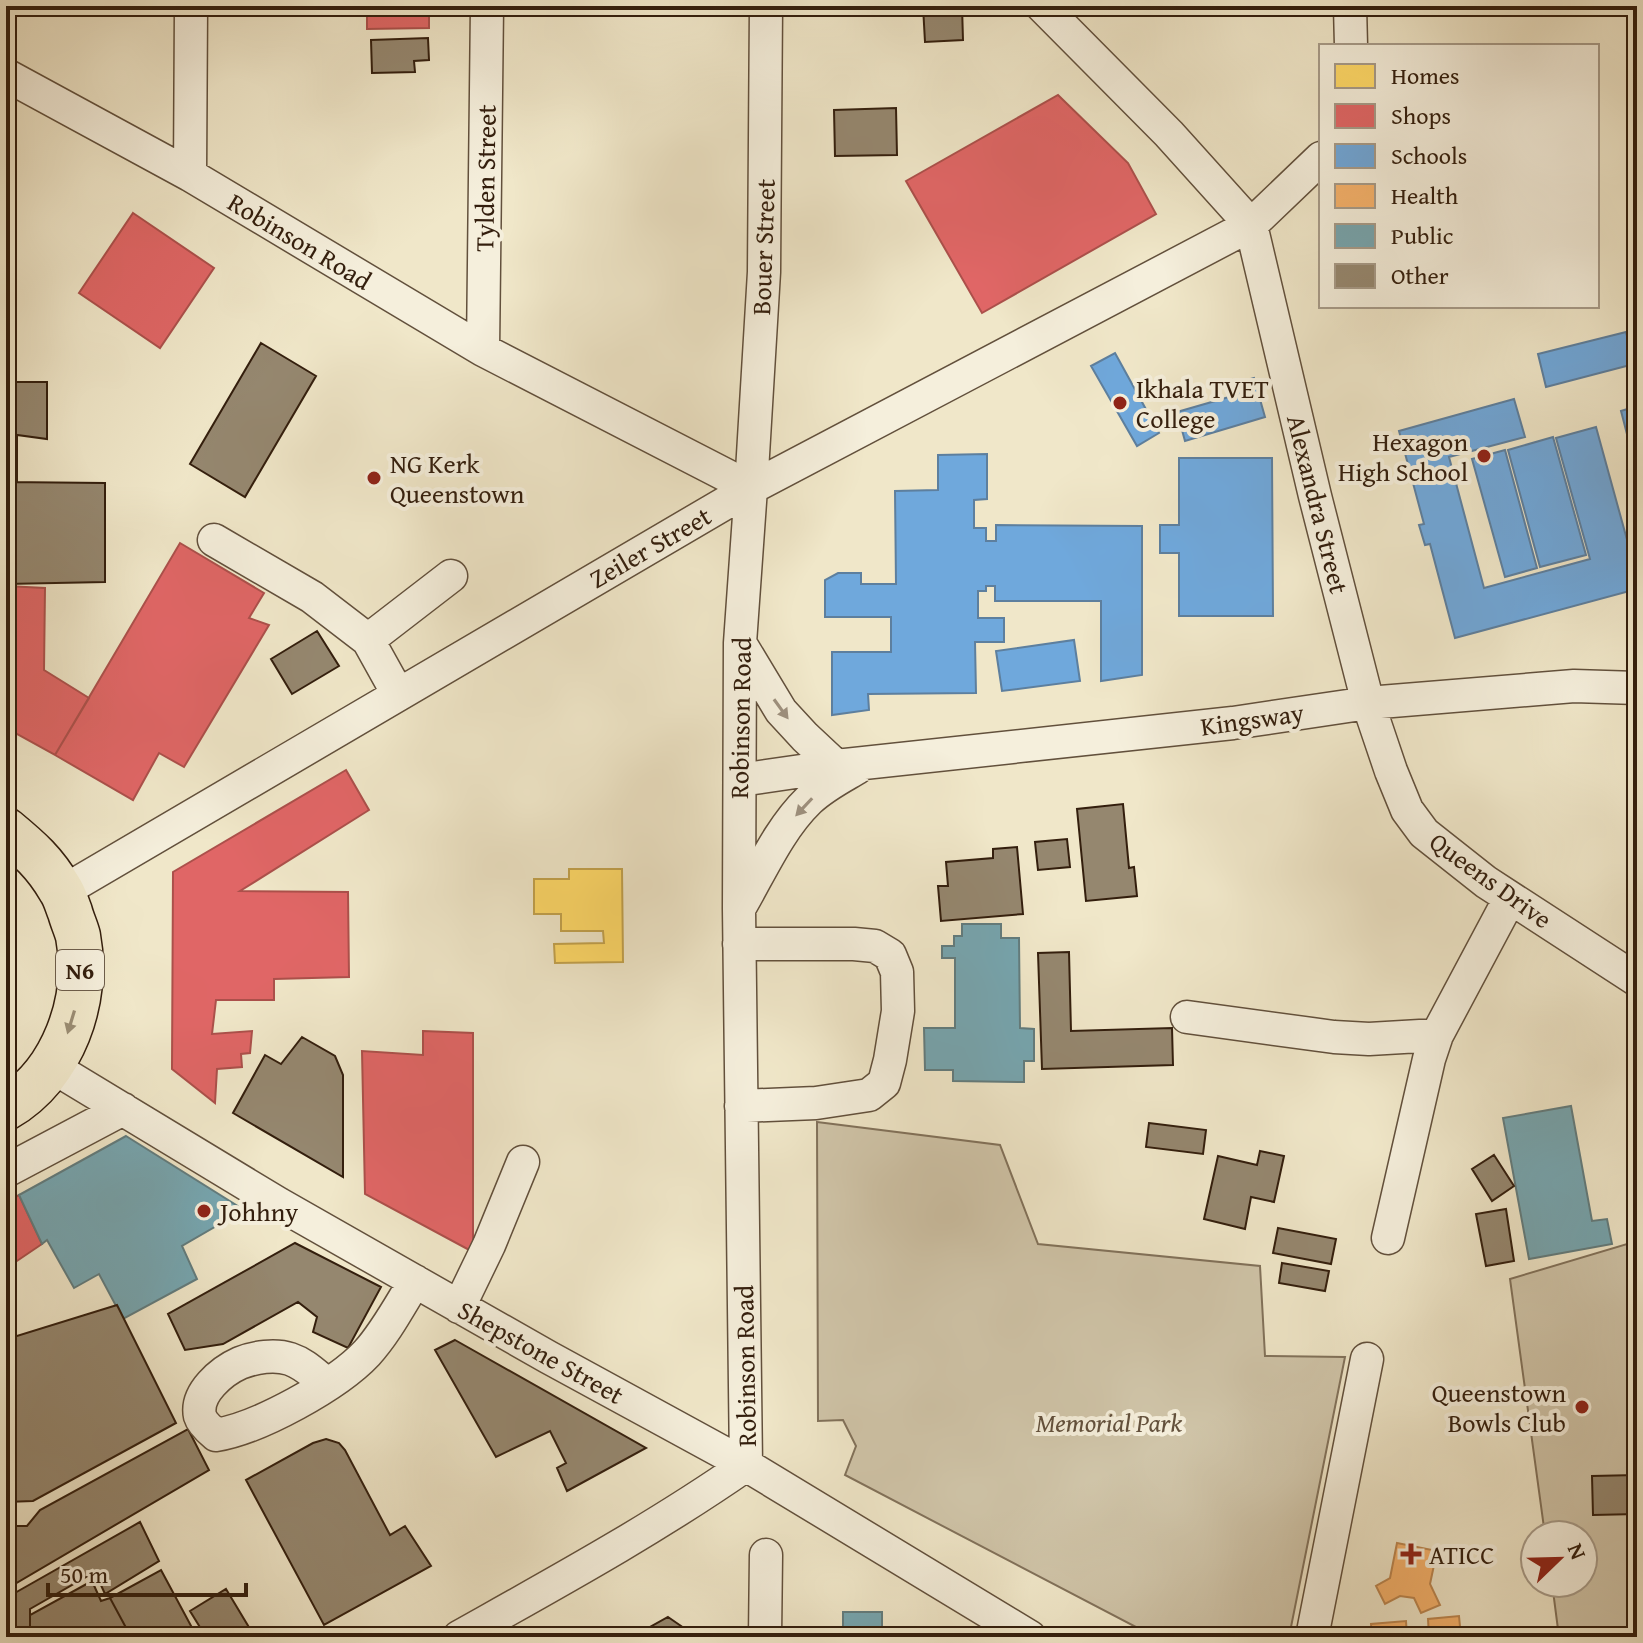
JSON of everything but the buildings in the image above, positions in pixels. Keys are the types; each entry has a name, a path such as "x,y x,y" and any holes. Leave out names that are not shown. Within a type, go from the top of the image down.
{"highway":[{"name":"N6","path":"6,830 36,855 62,892 78,935 81,980 72,1025 51,1066 19,1101 6,1108"}],"street":[{"path":"190,175 191,6"},
{"name":"Tylden Street","path":"483,350 487,6"},
{"name":"Bouer Street","path":"751,488 764,272 766,6"},
{"name":"Alexandra Street","path":"1042,6 1169,134 1251,225 1368,703"},
{"path":"1350,6 1351,44"},
{"name":"Robinson Road","path":"6,75 190,175 483,350 751,488 740,643 739,944 746,1465 641,1534 460,1637"},
{"name":"Zeiler Street","path":"62,892 751,488 1251,225 1319,160"},
{"path":"214,540 312,597 368,640 398,694"},
{"path":"368,640 451,576"},
{"path":"740,643 781,711 805,737 852,765"},
{"name":"Kingsway","path":"740,780 1202,727 1368,703 1574,686 1637,688"},
{"name":"Queens Drive","path":"1368,703 1407,810 1424,833 1486,882 1637,980"},
{"name":"Kingsway","path":"739,909 799,812 852,765"},
{"path":"1388,1238 1437,1035 1510,898"},
{"path":"739,944 875,946 890,955 897,972 898,1011 884,1083 869,1095 816,1103 741,1106"},
{"path":"1187,1017 1334,1037 1369,1039 1437,1035"},
{"name":"Shepstone Street","path":"51,1066 279,1204 746,1465 1030,1637"},
{"path":"6,1171 123,1109"},
{"path":"459,1307 489,1245 523,1162"},
{"path":"327,1384 350,1370 369,1351 415,1281"},
{"path":"1312,1637 1367,1359"},
{"path":"765,1637 766,1555"},
{"path":"515,1605 515,1637"}],"green space":[{"name":"Memorial Park","path":"817,1122 1000,1145 1038,1244 1260,1266 1265,1356 1345,1357 1289,1637 1155,1637 845,1475 856,1446 843,1420 818,1421"},
{"name":"Queenstown Bowls Club","path":"1637,1241 1637,1637 1559,1637 1554,1599 1599,1599 1599,1519 1543,1519 1510,1279"}],"place":[{"name":"Ikhala TVET College","path":"1120,403"},
{"name":"Hexagon High School","path":"1484,456"},
{"name":"NG Kerk Queenstown","path":"374,478"},
{"name":"Johhny","path":"204,1211"},
{"name":"Queenstown Bowls Club","path":"1582,1407"},
{"name":"ATICC","path":"1411,1554"}]}
